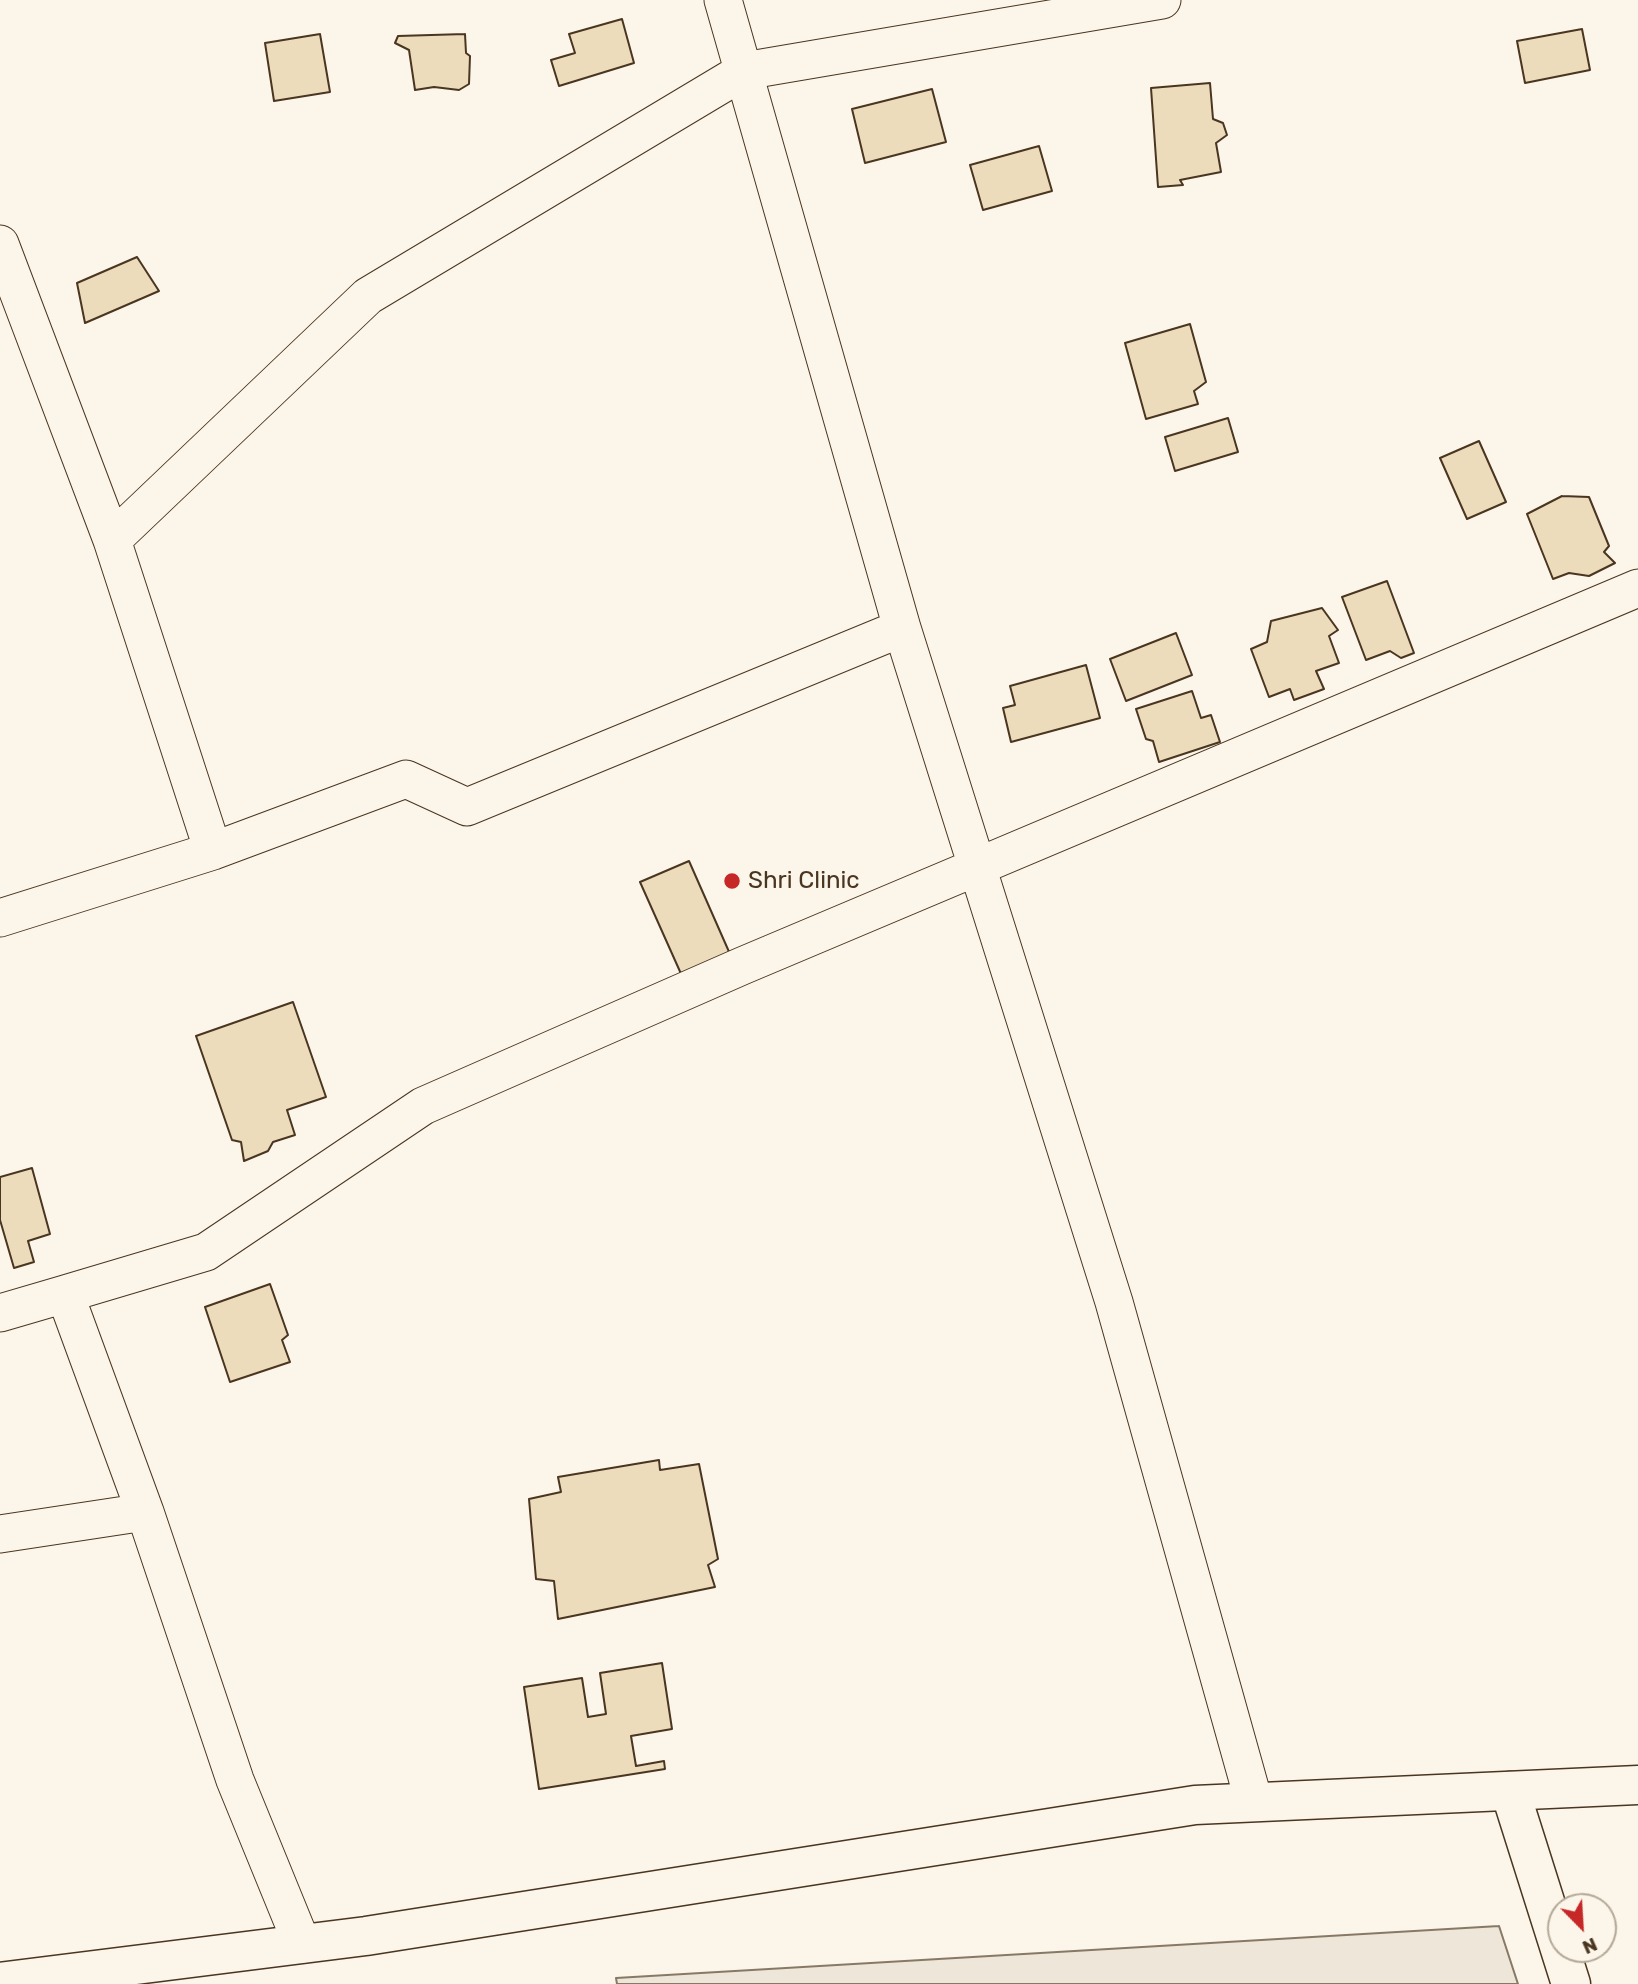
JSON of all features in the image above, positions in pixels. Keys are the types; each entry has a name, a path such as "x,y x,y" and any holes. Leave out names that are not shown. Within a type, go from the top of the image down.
{"main road":[{"path":"0,1982 380,1934 1195,1805 1638,1786"},
{"path":"1510,1791 1571,1984"}],"street":[{"path":"723,0 902,628 1114,1302 1254,1802"},
{"path":"112,540 368,296 744,71 1162,0"},
{"path":"0,244 112,540 213,851"},
{"path":"0,1313 206,1252 423,1107 742,967 1638,588"},
{"path":"0,918 213,851 406,779 467,807 902,628"},
{"path":"65,1294 145,1512 235,1780 302,1944"},
{"path":"0,1534 145,1512"}],"shaded area":[{"path":"1499,1926 1518,1984 617,1984 616,1978"}],"building":[{"path":"622,19 634,63 559,86 551,60 575,53 569,34"},
{"path":"1582,29 1590,70 1525,83 1517,41"},
{"path":"320,34 330,92 274,101 265,43"},
{"path":"465,34 466,53 470,56 469,84 459,90 434,87 415,90 409,50 395,43 398,36"},
{"path":"1210,83 1213,119 1223,123 1227,135 1216,143 1221,172 1180,180 1183,185 1158,187 1151,88"},
{"path":"932,89 946,142 865,163 852,109"},
{"path":"1039,146 1052,191 983,210 970,165"},
{"path":"137,257 159,291 85,323 77,283"},
{"path":"1190,324 1206,382 1194,391 1198,404 1146,419 1125,343"},
{"path":"1228,418 1238,452 1175,471 1165,437"},
{"path":"1479,441 1506,502 1467,519 1440,458"},
{"path":"1562,496 1589,497 1609,546 1604,552 1615,563 1589,576 1569,573 1553,579 1527,514"},
{"path":"1387,581 1414,653 1401,658 1390,651 1366,660 1342,597"},
{"path":"1322,608 1338,630 1329,636 1339,663 1316,671 1324,689 1294,700 1290,689 1269,697 1251,649 1267,642 1271,621"},
{"path":"1176,633 1192,675 1126,701 1110,659"},
{"path":"1086,665 1100,718 1011,742 1003,708 1015,705 1010,686"},
{"path":"1192,691 1201,718 1211,715 1220,742 1159,762 1153,741 1146,739 1136,709"},
{"path":"689,861 730,954 682,976 640,882"},
{"path":"293,1002 326,1097 287,1110 295,1135 273,1142 268,1151 244,1161 241,1142 232,1140 196,1036"},
{"path":"32,1168 50,1234 28,1241 34,1262 14,1268 0,1220 0,1177"},
{"path":"270,1284 288,1335 282,1340 290,1362 230,1382 205,1307"},
{"path":"659,1460 660,1470 699,1464 718,1559 708,1565 715,1587 558,1619 554,1581 536,1579 529,1499 561,1492 558,1477"},
{"path":"662,1663 672,1729 631,1736 636,1766 664,1761 665,1769 539,1789 524,1687 582,1678 588,1717 606,1714 600,1673"}],"place":[{"name":"Shri Clinic","path":"732,881"}]}
